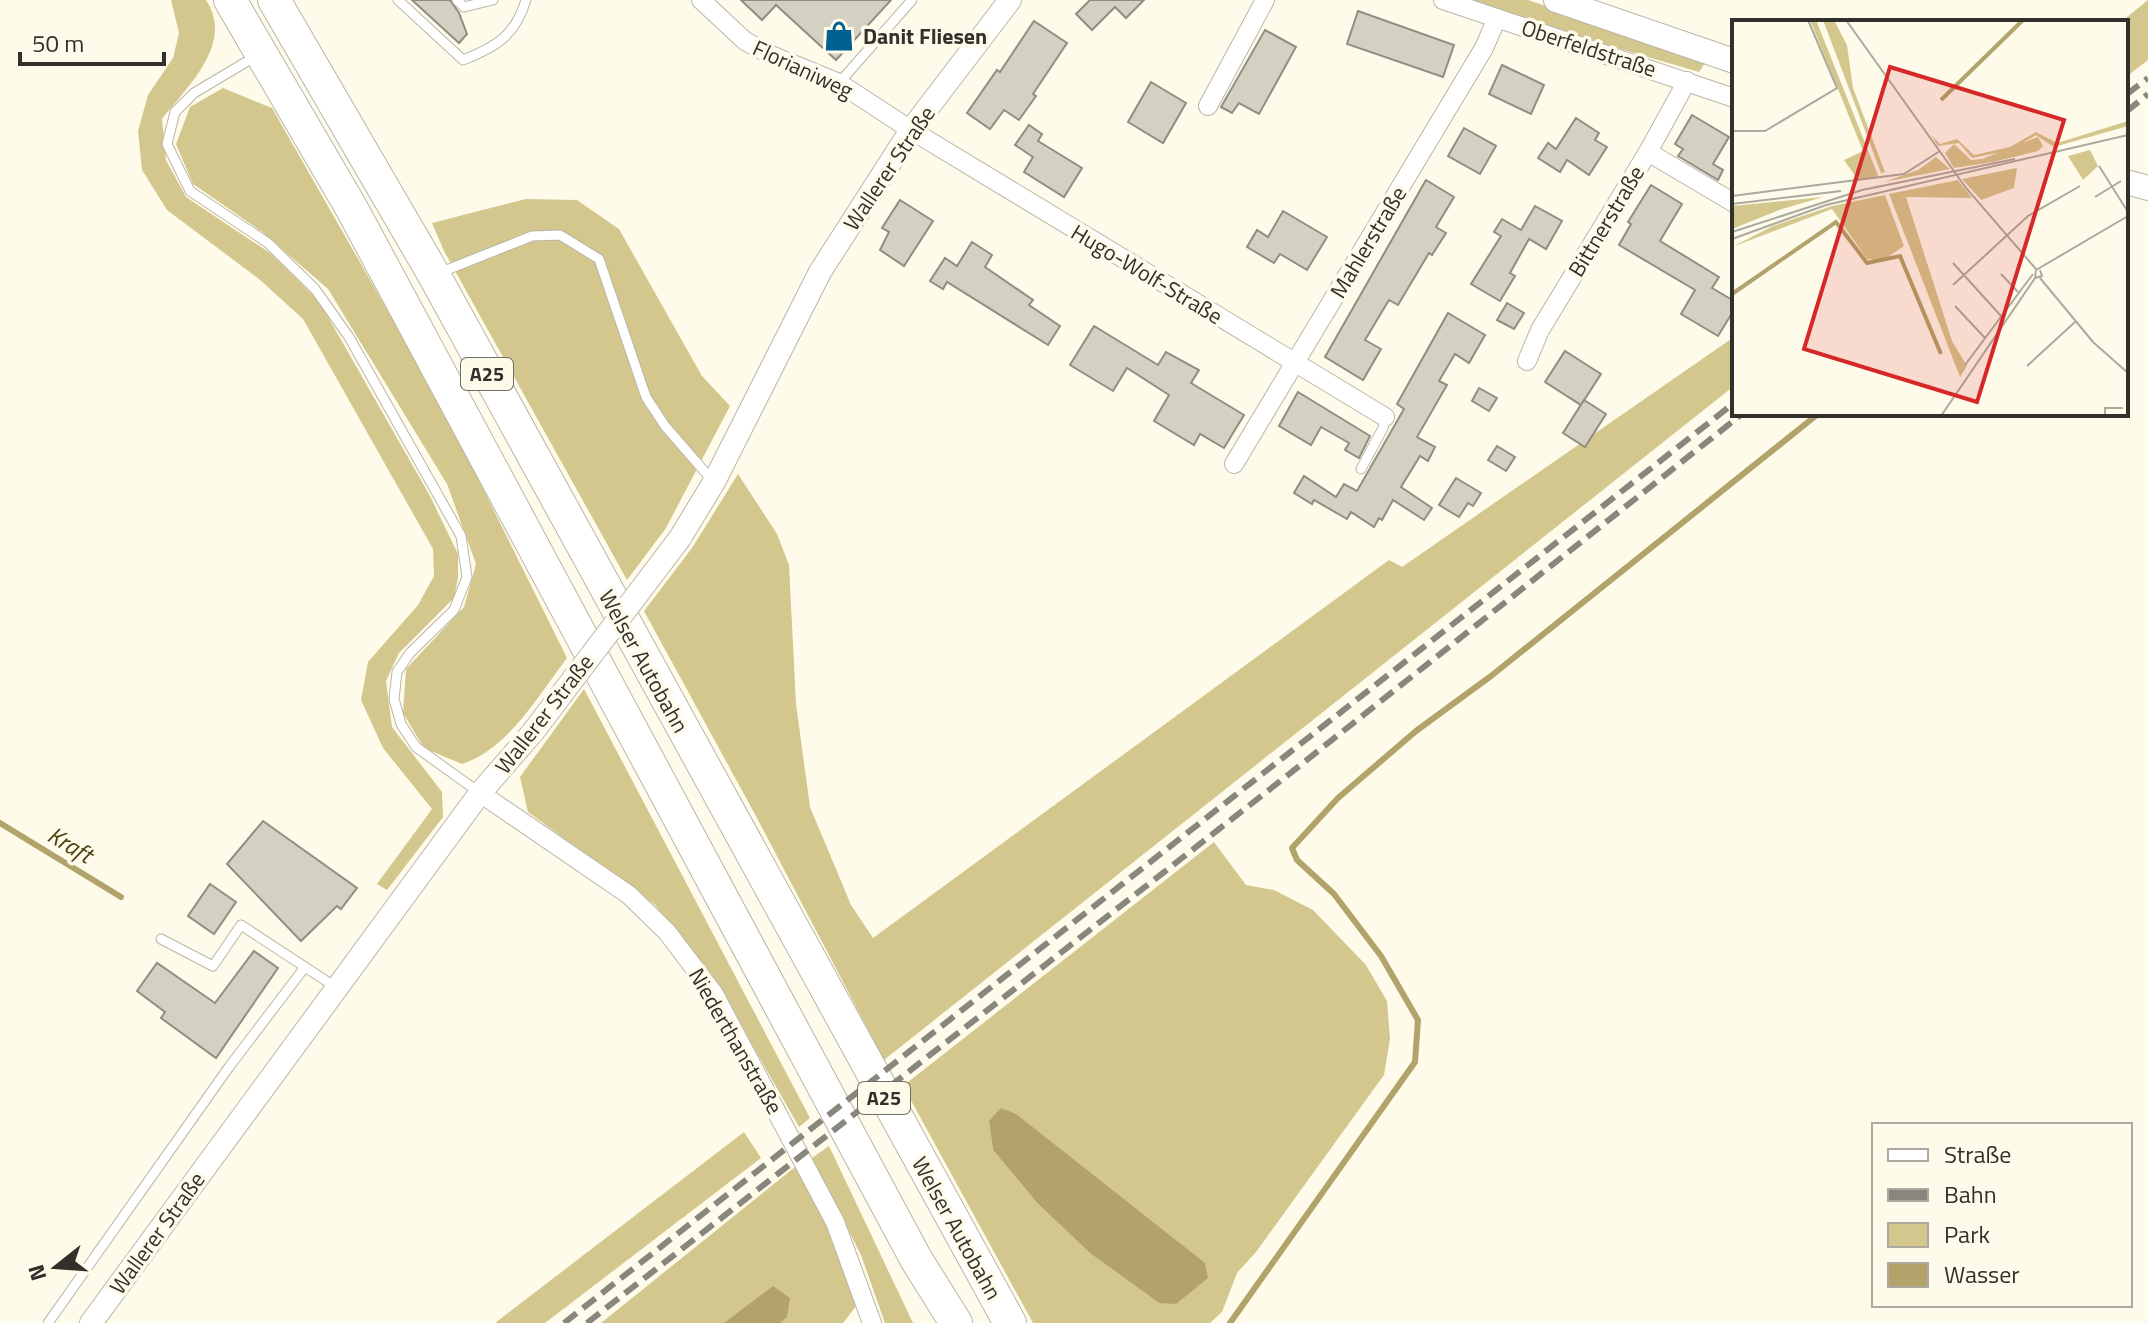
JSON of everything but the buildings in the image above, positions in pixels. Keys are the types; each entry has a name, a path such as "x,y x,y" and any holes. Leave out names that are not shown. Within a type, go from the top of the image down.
{"highway":[{"name":"Welser Autobahn","path":"230,0 359,223 916,1259 956,1323"},
{"name":"Welser Autobahn","path":"274,0 434,275 1010,1323"},
{"path":"916,1259 940,1323"}],"main road":[{"name":"Oberfeldstraße","path":"1556,0 1732,60"},
{"path":"2128,183 2148,188"}],"street":[{"name":"Florianiweg","path":"701,0 745,41 839,83 911,130"},
{"name":"Wallerer Straße","path":"91,1323 480,793 533,732 680,538 714,482 820,272 911,130 1010,0"},
{"path":"1208,106 1265,0"},
{"name":"Oberfeldstraße","path":"1443,0 1732,97"},
{"name":"Mahlerstraße","path":"1234,464 1484,48 1497,18"},
{"name":"Bittnerstraße","path":"1527,361 1540,330 1648,152 1687,81"},
{"name":"Hugo-Wolf-Straße","path":"911,130 1385,417"},
{"path":"1648,152 1732,202"},
{"name":"Niederthanstraße","path":"480,793 629,895 667,932 714,994 835,1222 872,1323"}],"lane":[{"path":"398,0 463,60 493,48 519,22 526,0"},
{"path":"457,0 464,7 493,0"},
{"path":"839,83 912,0"},
{"path":"262,52 194,93 175,112 167,144 190,191 268,243 315,289 349,337 461,536 467,577 454,610 410,653 397,672 394,699 401,724 416,747 480,793"},
{"path":"434,275 532,236 560,235 599,259 646,397 665,426 714,482"},
{"path":"1361,469 1383,428 1385,417"},
{"path":"161,939 213,966 241,925 337,988"},
{"path":"48,1323 229,1067 305,967"}],"green space":[{"path":"171,0 206,0 213,16 215,32 211,48 195,79 162,119 166,160 186,197 270,253 319,301 430,496 458,554 454,598 399,653 386,681 392,727 442,792 443,817 387,890 377,884 432,809 383,748 361,700 368,662 418,605 434,576 433,549 303,319 259,279 167,210 142,170 138,131 148,95 173,58 179,33"},
{"path":"1453,0 1528,0 1707,60 1699,72"},
{"path":"2148,0 2148,60 2128,75 2128,20 2123,20"},
{"path":"223,88 272,108 442,406 567,658 508,733 494,746 462,764 424,748 403,713 406,669 464,607 476,564 447,484 328,289 261,231 193,184 176,144 190,107"},
{"path":"526,199 577,200 619,229 702,376 730,406 666,528 627,580 444,251 432,223"},
{"path":"1732,338 1732,388 884,1060 644,611 692,548 738,474 777,534 789,565 796,704 810,807 851,905 873,938 1389,560 1402,567"},
{"path":"584,689 810,1118 799,1127 713,976 655,905 528,812 520,777"},
{"path":"1214,842 1246,885 1274,890 1313,910 1366,965 1387,1001 1390,1039 1384,1075 1256,1252 1237,1273 1222,1312 1210,1323 1033,1323 903,1086","holes":["989,1121 1159,1303 1091,1254 1038,1204 993,1150"]},
{"path":"744,1132 761,1158 545,1323 495,1323"},
{"path":"829,1146 913,1323 885,1323 861,1255 812,1158"},
{"path":"800,1163 820,1200 857,1305 843,1323 601,1323"}],"water":[{"path":"1001,1108 1016,1114 1205,1263 1208,1278 1176,1304 1159,1303 1091,1254 1038,1204 993,1150 989,1121"},
{"path":"773,1286 790,1298 787,1317 780,1323 724,1323"}],"waterway":[{"path":"1230,1323 1415,1062 1418,1020 1381,956 1334,894 1297,860 1292,848 1338,798 1416,731 1491,676 1816,416"},
{"name":"Kraft","path":"0,823 121,897"}],"railway":[{"path":"2128,93 2148,78"},
{"path":"2128,110 2148,94"},
{"path":"564,1323 1732,405"},
{"path":"587,1323 1269,790 1739,416"}],"place":[{"name":"Danit Fliesen","path":"839,36"}]}
